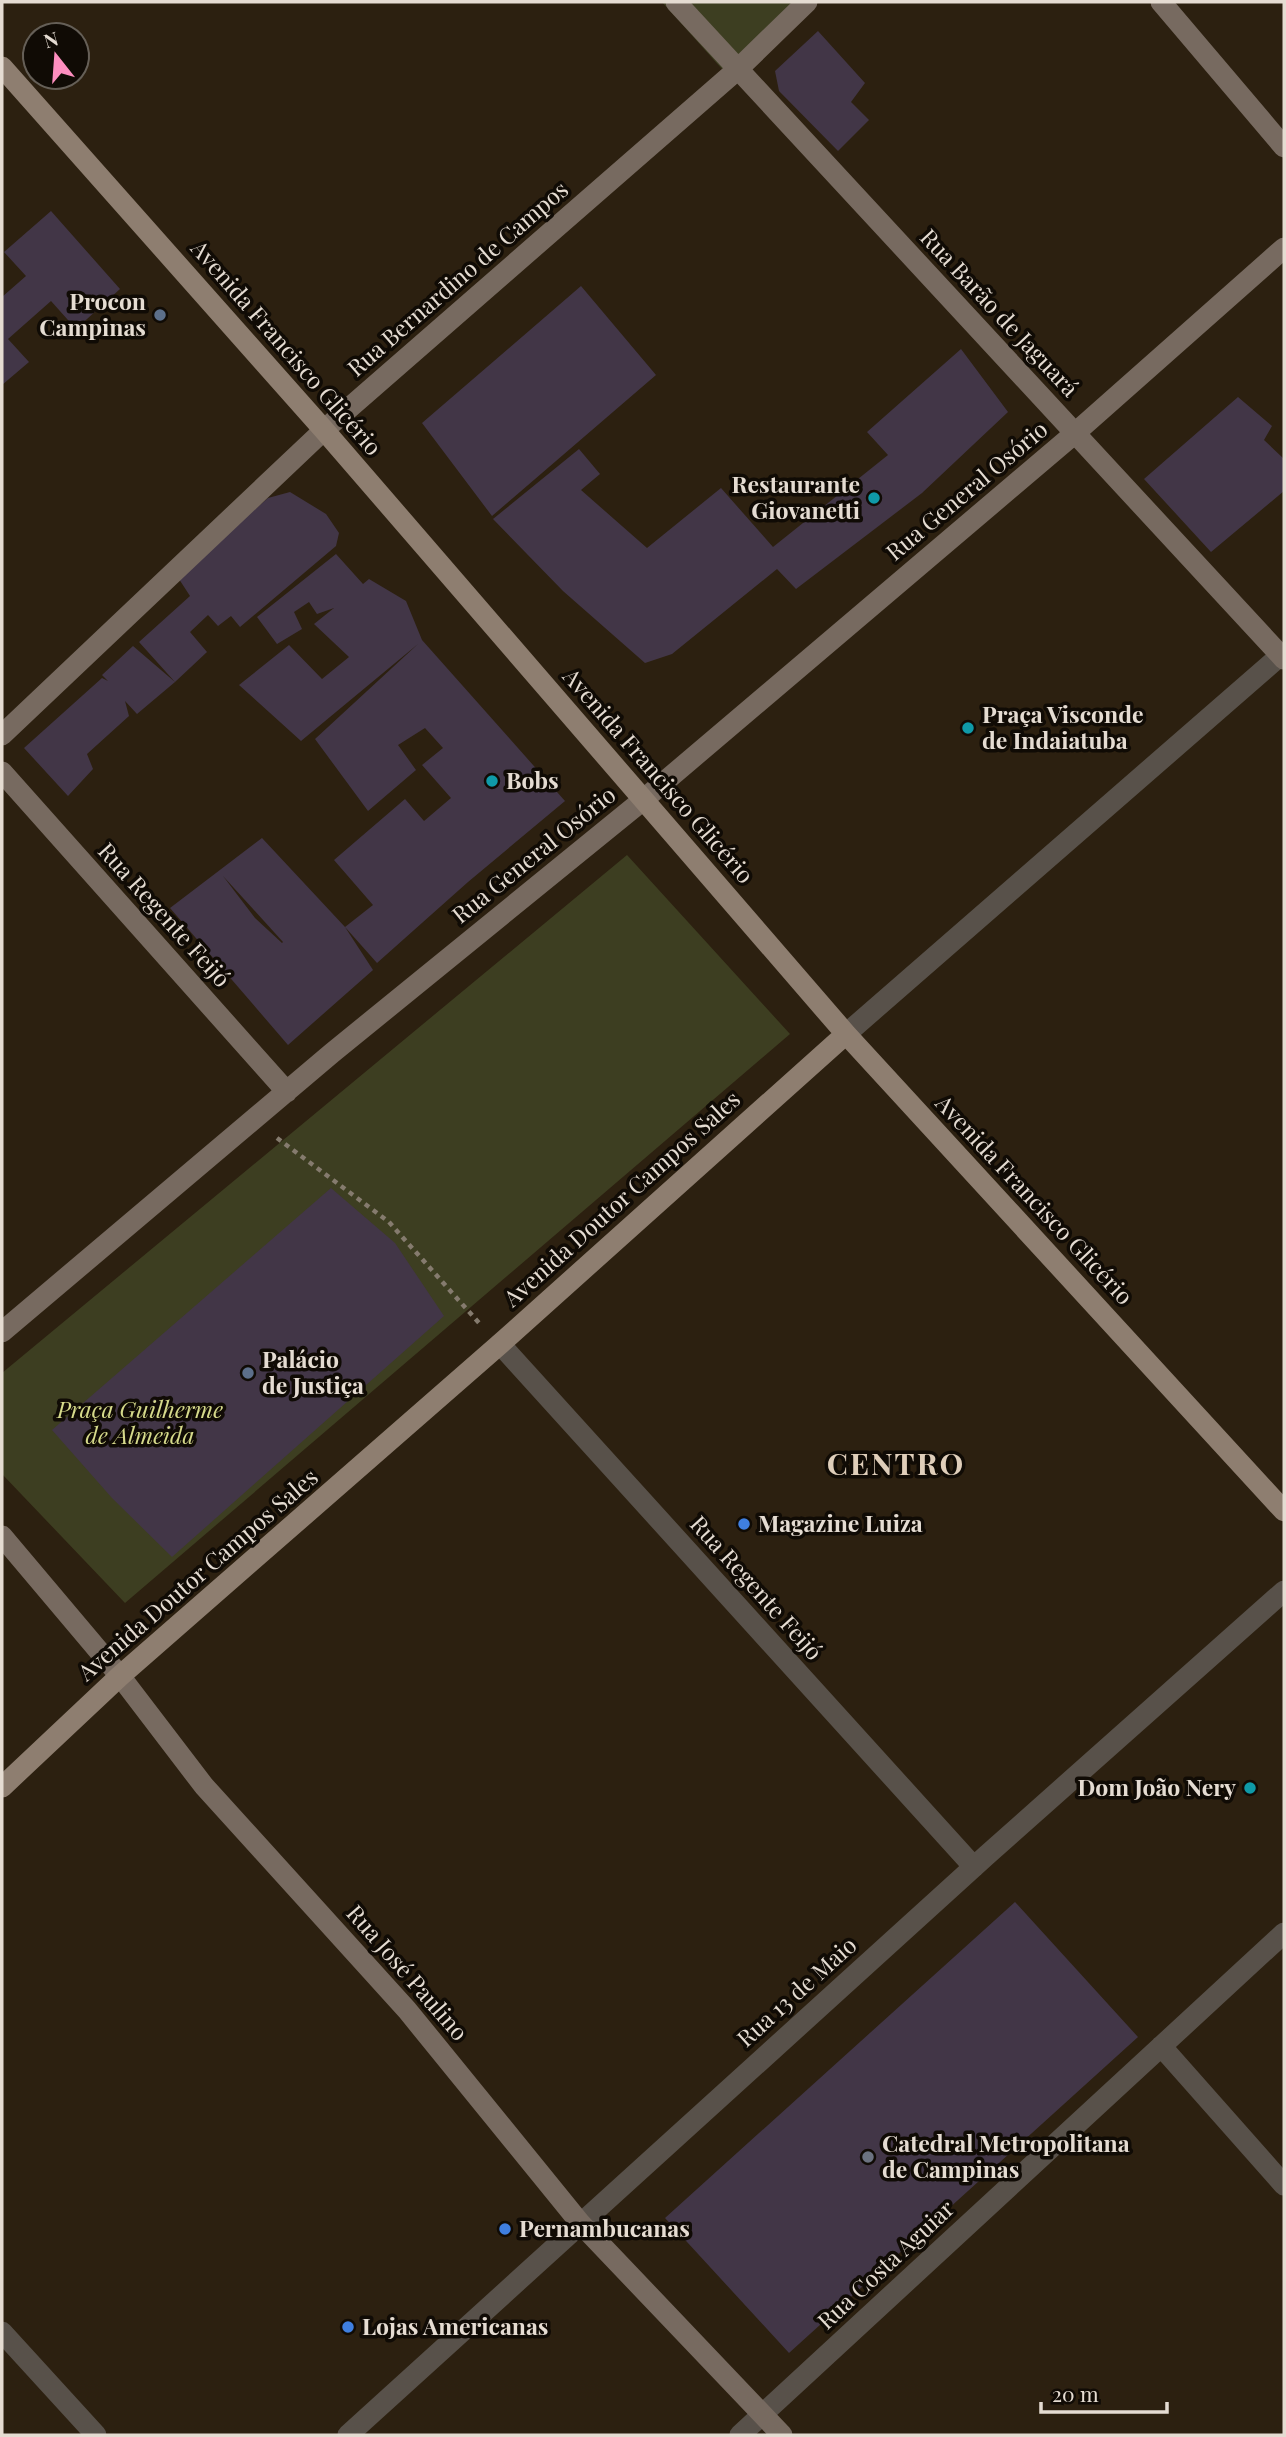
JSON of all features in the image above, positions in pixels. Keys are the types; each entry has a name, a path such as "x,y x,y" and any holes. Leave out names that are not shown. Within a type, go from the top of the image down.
{"main road":[{"name":"Rua Barão de Jaguará","path":"676,2 1283,657"},
{"name":"Rua Bernardino de Campos","path":"2,734 324,430 738,69 807,2"},
{"path":"1161,2 1284,147"},
{"name":"Avenida Francisco Glicério","path":"2,66 324,430 846,1034 1284,1511"},
{"name":"Rua General Osório","path":"2,1332 286,1092 643,800 1074,434 1284,248"},
{"name":"Rua Regente Feijó","path":"2,772 286,1092"},
{"name":"Avenida Doutor Campos Sales","path":"2,1787 120,1676 500,1344 846,1034"},
{"name":"Rua José Paulino","path":"2,1536 120,1676 204,1786 407,2010 581,2224 782,2435"}],"street":[{"name":"Avenida Doutor Campos Sales","path":"846,1034 1283,657"},
{"name":"Rua Regente Feijó","path":"500,1344 974,1867"},
{"name":"Rua 13 de Maio","path":"348,2435 974,1867 1284,1591"},
{"name":"Rua Costa Aguiar","path":"740,2435 1284,1933"},
{"path":"1161,2046 1284,2185"},
{"path":"2,2332 96,2435"}],"path":[{"path":"255,1120 389,1222 452,1296 500,1344"}],"green space":[{"path":"662,2 799,2 722,69"},
{"name":"Praça Guilherme de Almeida","path":"627,855 790,1034 125,1603 2,1474 2,1373"}],"building":[{"path":"818,31 865,83 851,102 869,120 838,151 779,91 775,71"},
{"path":"51,211 120,289 76,329 51,301 8,339 29,362 2,385 2,297 26,276 4,252"},
{"path":"581,286 656,375 492,516 422,423"},
{"path":"961,349 1008,412 922,493 796,589 777,569 672,654 645,663 563,591 493,519 579,449 600,474 581,490 647,548 721,488 773,547 888,455 867,432"},
{"path":"1238,397 1272,426 1264,440 1284,459 1284,491 1211,552 1144,479"},
{"path":"290,492 326,514 339,533 336,546 240,627 231,616 218,626 208,615 190,632 207,652 175,682 139,642 190,596 177,576 268,498"},
{"path":"336,554 363,584 369,579 406,601 422,640 565,801 377,963 345,927 373,905 334,860 405,799 424,821 451,798 422,765 443,748 425,728 398,745 416,770 368,811 315,739 418,644 301,741 239,685 289,645 322,679 349,657 314,624 334,608 317,614 309,602 294,612 302,629 277,644 257,617"},
{"path":"133,646 175,682 137,714 125,701 129,716 87,754 93,769 68,796 24,748 102,678 108,681 102,675"},
{"path":"262,838 345,927 373,970 288,1045 170,908","holes":["223,876 283,942 255,918"]},
{"name":"Palácio de Justiça","path":"331,1188 395,1243 444,1316 172,1557 112,1498 52,1430"},
{"name":"Catedral Metropolitana de Campinas","path":"1015,1902 1138,2037 789,2353 665,2218"}],"place":[{"name":"Procon Campinas","path":"160,315"},
{"name":"Restaurante Giovanetti","path":"874,498"},
{"name":"Praça Visconde de Indaiatuba","path":"968,728"},
{"name":"Bobs","path":"492,781"},
{"name":"Palácio de Justiça","path":"248,1373"},
{"name":"Magazine Luiza","path":"744,1524"},
{"name":"Dom João Nery","path":"1250,1788"},
{"name":"Catedral Metropolitana de Campinas","path":"868,2157"},
{"name":"Pernambucanas","path":"505,2229"},
{"name":"Lojas Americanas","path":"348,2327"}],"district":[{"name":"CENTRO","path":"896,1465"}]}
